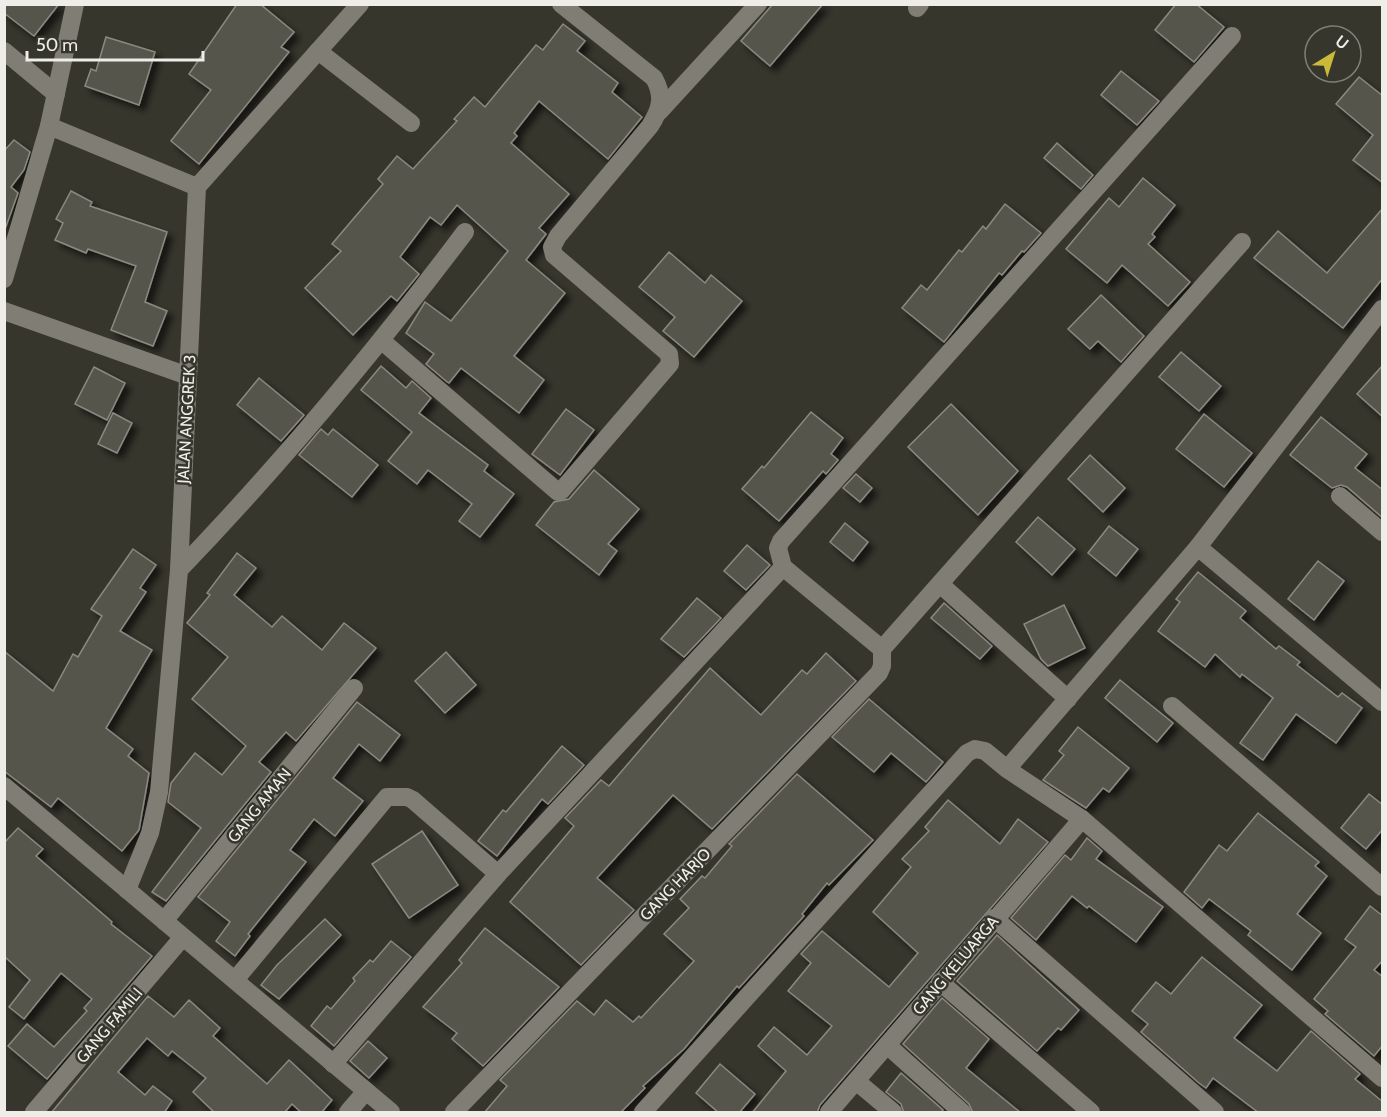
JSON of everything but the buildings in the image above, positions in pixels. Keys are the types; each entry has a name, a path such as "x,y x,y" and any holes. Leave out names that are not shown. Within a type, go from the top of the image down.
{"street":[{"path":"6,272 49,126 75,4"},
{"path":"49,126 197,187 360,4"},
{"path":"561,4 654,78 660,90 659,112"},
{"path":"382,341 554,490 561,491 671,362 669,354 560,263 552,247 558,236 659,112 758,4"},
{"path":"1232,36 787,533 778,548 783,567 882,649 1242,242"},
{"path":"4,51 56,94"},
{"path":"318,51 411,123"},
{"name":"JALAN ANGGREK 3","path":"127,890 156,810 179,570 197,187"},
{"path":"179,570 227,520 382,341 465,232"},
{"path":"1007,769 1198,547 1383,309"},
{"path":"4,311 188,376"},
{"path":"1340,496 1383,532"},
{"path":"1198,547 1383,702"},
{"path":"333,1064 498,874 783,567"},
{"path":"940,584 1068,699"},
{"name":"GANG HARJO","path":"454,1113 879,673 882,666 882,649"},
{"name":"GANG AMAN","path":"164,921 354,688"},
{"path":"1172,706 1383,887"},
{"path":"643,1113 967,753 975,749 985,751 1007,769 1082,819 1383,1078"},
{"path":"4,786 391,1113"},
{"path":"235,980 387,797 406,796 413,800 498,874"},
{"name":"GANG KELUARGA","path":"829,1113 994,918 1082,819"},
{"path":"994,918 1215,1113"},
{"name":"GANG FAMILI","path":"34,1113 183,937"},
{"path":"940,982 1091,1113"},
{"path":"886,1045 962,1113"},
{"path":"856,1081 893,1113"},
{"path":"348,1113 366,1091"}]}
